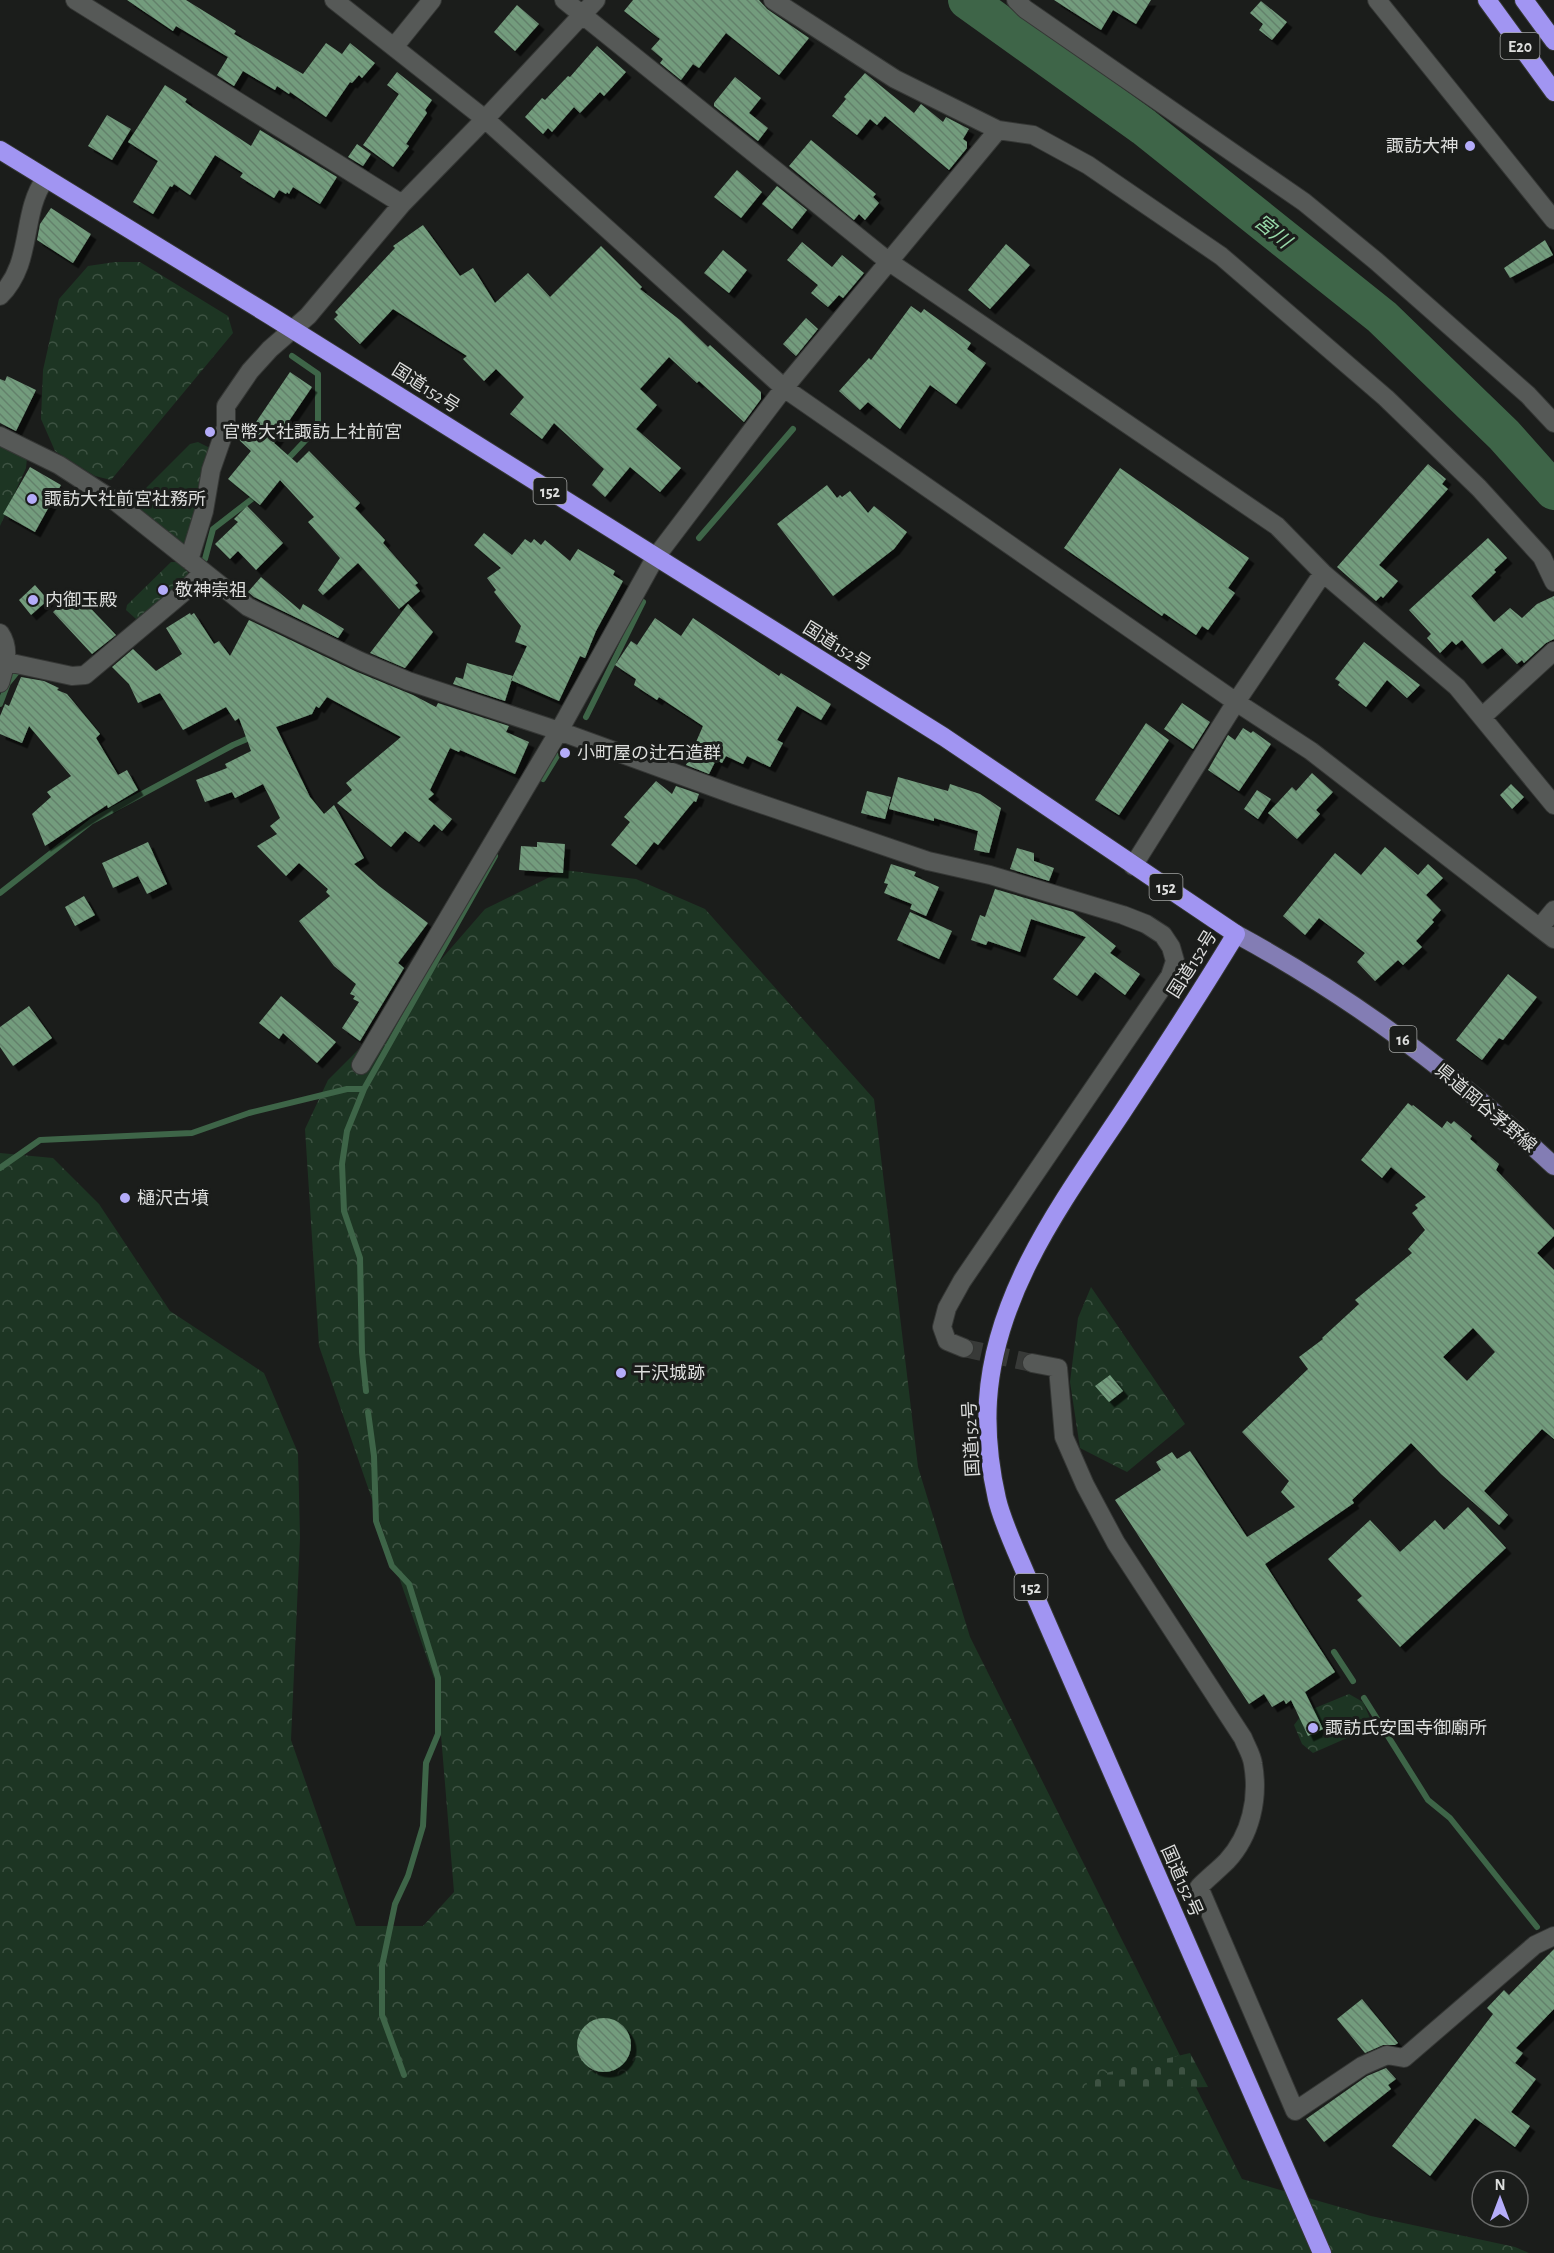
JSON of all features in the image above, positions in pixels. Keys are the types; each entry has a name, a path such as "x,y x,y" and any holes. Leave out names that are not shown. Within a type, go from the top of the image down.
{"highway":[{"name":"E20","path":"1487,0 1554,92"},
{"name":"E20","path":"1524,0 1554,40"},
{"name":"国道152号","path":"0,150 292,328 944,737 1236,934 1058,1210 1016,1287 1002,1326 993,1364 988,1400 989,1445 997,1501 1030,1584 1322,2253"}],"main road":[{"name":"県道岡谷茅野線","path":"1236,934 1316,980 1403,1040 1554,1166"}],"street":[{"path":"75,0 402,204"},
{"path":"334,0 485,119 784,388 1236,702 1311,751 1547,933 1554,910"},
{"path":"394,47 432,0"},
{"path":"564,0 888,261 1277,526 1323,573 1457,687 1554,805"},
{"path":"7,662 72,676 85,675 185,591 196,566 211,470 226,427 226,406 250,371 292,328 308,316 402,204 596,0"},
{"path":"773,0 895,79 998,130 1033,135 1088,165 1221,256 1386,398 1479,488 1542,557 1554,582"},
{"path":"1016,0 1025,9 1304,202 1376,261 1528,395 1554,423"},
{"path":"1377,0 1554,220"},
{"path":"361,1065 559,731 656,558 784,388 998,130"},
{"path":"0,296 16,274 25,251 36,192 45,179"},
{"path":"0,436 68,471 116,502 248,607 360,661 408,681 559,731 735,795 928,861 990,875 1123,915 1146,924 1163,935 1172,947 1175,961 1170,976 947,1308 942,1326 947,1341 964,1348"},
{"path":"1133,866 1236,702 1323,573"},
{"path":"0,633 6,648 7,662 0,682"},
{"path":"1483,716 1554,651"},
{"path":"1032,1364 1058,1368 1064,1437 1085,1485 1116,1543 1243,1738 1253,1762 1255,1790 1251,1819 1240,1843 1228,1860 1199,1887 1295,2111 1362,2066 1387,2055 1404,2058 1535,1945 1554,1936"}],"green space":[{"path":"115,262 140,262 228,316 233,333 111,480 95,476 55,451 41,419 43,370 59,299 88,266"},
{"path":"198,442 210,448 211,456 187,544 181,545 135,509 134,500 190,444"},
{"path":"0,444 27,458 26,468 0,526"},
{"path":"171,562 176,562 188,572 188,577 142,618 136,619 126,610 127,605"},
{"path":"564,870 636,879 705,909 874,1099 918,1467 970,1637 1242,2179 1371,2216 1515,2247 1529,2253 0,2253 0,1153 53,1158 99,1204 170,1311 264,1373 298,1453 300,1538 291,1740 356,1926 423,1926 454,1892 437,1687 319,1346 305,1129 328,1080 392,1016 485,909"},
{"path":"1091,1287 1185,1424 1127,1472 1080,1448 1070,1382 1078,1318"},
{"path":"1349,1694 1363,1702 1370,1718 1365,1730 1313,1753 1302,1744 1294,1725 1303,1713"},
{"path":"1190,2053 1208,2087 1089,2091 1085,2078"}],"building":[{"path":"127,0 186,0 236,31 234,34 303,74 326,43 342,54 350,43 375,63 362,78 359,75 352,83 350,82 326,117 290,92 289,94 277,86 275,90 243,71 234,86 217,75 228,57 176,26 173,31"},
{"path":"633,0 759,0 767,9 809,38 779,75 726,33 699,68 693,64 681,80 660,63 663,59 651,49 660,39 624,11"},
{"path":"1054,0 1151,0 1136,24 1113,10 1101,30"},
{"path":"1261,1 1287,22 1272,40 1259,30 1263,24 1250,13"},
{"path":"517,5 539,24 515,51 494,32"},
{"path":"597,46 626,72 604,96 600,92 580,113 574,107 552,132 548,128 543,134 525,117 542,98 545,100 568,76 570,77"},
{"path":"397,72 432,100 425,110 427,113 406,144 409,146 393,167 363,145 399,94 387,85"},
{"path":"865,73 914,113 921,104 943,122 946,117 969,129 963,139 967,142 967,148 949,170 885,116 877,125 870,119 857,135 832,116 846,99 844,97"},
{"path":"735,77 761,98 749,113 768,128 758,141 714,106"},
{"path":"165,85 187,99 185,102 192,107 251,146 260,130 337,177 320,204 293,187 289,194 279,190 274,198 240,177 243,173 215,155 190,195 174,184 170,186 153,214 133,202 158,161 128,142"},
{"path":"107,115 131,129 112,160 88,146"},
{"path":"811,140 876,194 873,197 879,203 865,220 859,214 854,220 789,166"},
{"path":"357,144 371,154 363,166 348,157"},
{"path":"737,170 762,192 741,218 714,197"},
{"path":"777,186 807,210 792,229 762,204"},
{"path":"51,208 91,234 73,263 37,240 40,224"},
{"path":"423,225 460,276 473,268 495,303 528,273 550,297 601,246 642,287 640,289 680,320 708,347 710,345 761,392 761,399 744,422 669,357 640,389 657,405 636,429 681,468 660,492 630,467 605,497 592,485 604,469 554,423 542,439 510,414 524,397 496,369 484,381 463,359 467,356 393,309 360,344 334,319 338,315 335,312 395,248 393,246"},
{"path":"1545,240 1553,255 1510,278 1504,268"},
{"path":"802,242 832,267 842,255 864,273 843,298 839,295 828,307 811,293 818,285 787,260"},
{"path":"1006,244 1030,265 990,309 968,290"},
{"path":"723,250 747,270 729,293 704,273"},
{"path":"911,306 921,313 924,309 971,343 967,349 986,363 956,404 930,385 900,429 868,402 860,410 839,391 869,358 871,360"},
{"path":"806,318 818,329 796,356 783,344"},
{"path":"290,372 312,387 274,443 297,463 309,451 360,503 355,508 385,540 383,543 418,583 415,585 420,591 399,609 358,563 323,595 318,590 340,558 308,522 314,517 280,480 260,505 228,479 251,451 235,436 247,423 252,428"},
{"path":"7,376 36,390 16,431 0,423 0,379 5,381"},
{"path":"1428,464 1446,479 1442,484 1448,489 1379,565 1398,581 1383,598 1381,596 1376,601 1337,567"},
{"name":"諏訪大社前宮社務所","path":"30,467 61,485 35,532 3,514"},
{"path":"1120,468 1249,558 1228,588 1235,593 1208,630 1202,626 1196,635 1164,613 1162,616 1064,548"},
{"path":"827,485 837,498 850,491 868,513 874,506 907,532 894,549 833,596 777,524"},
{"path":"247,506 283,543 256,570 238,551 230,559 215,544 238,522 234,519"},
{"path":"484,533 512,555 525,539 531,543 534,539 541,545 545,540 570,561 578,549 615,571 613,575 623,581 596,631 585,658 580,656 559,701 511,680 527,646 515,642 521,626 494,592 496,590 487,578 501,568 474,545"},
{"path":"1488,538 1507,558 1471,596 1494,622 1510,608 1522,618 1537,604 1554,596 1554,639 1546,643 1524,663 1522,660 1517,664 1502,648 1482,664 1462,640 1456,645 1452,641 1440,653 1427,638 1431,634 1409,610"},
{"path":"261,577 300,610 303,604 344,629 338,638 254,597 248,592"},
{"name":"内御玉殿","path":"35,585 48,600 31,615 19,600"},
{"path":"75,592 116,635 92,654 53,612"},
{"path":"408,604 433,632 405,668 370,653"},
{"path":"190,613 191,615 194,613 214,644 219,641 230,656 249,620 436,707 438,703 509,726 506,732 529,742 515,774 460,750 459,752 450,748 430,790 434,794 428,799 452,819 442,831 434,824 419,842 405,831 391,847 337,803 352,790 346,783 401,737 327,697 319,708 316,706 312,714 276,727 310,797 324,814 334,805 364,858 354,864 428,923 398,963 404,968 360,1041 342,1028 359,1002 353,999 355,996 350,994 356,984 334,966 299,921 330,896 326,892 328,889 299,863 286,876 257,846 277,834 270,826 280,818 263,784 235,798 232,792 205,802 196,780 227,768 225,764 251,751 239,718 235,721 226,707 183,730 160,693 138,703 129,684 112,667 133,649 156,671 182,654 166,628"},
{"path":"655,618 681,636 693,618 779,676 781,673 831,704 821,720 797,706 777,740 783,743 770,767 747,756 743,764 726,756 722,763 716,760 709,774 686,765 703,726 659,697 657,700 634,685 636,679 615,665 631,641 637,645"},
{"path":"1364,642 1420,685 1407,698 1387,680 1366,707 1338,685 1340,682 1335,679"},
{"path":"467,663 513,676 505,701 453,684 456,677 463,679"},
{"path":"21,677 44,681 67,694 100,734 96,738 118,775 127,770 138,790 108,808 107,805 45,846 32,814 51,797 47,792 71,776 29,726 22,743 0,734 0,716 5,704 9,706"},
{"path":"1182,703 1210,722 1193,749 1164,729"},
{"path":"1146,723 1169,740 1119,815 1095,800"},
{"path":"1243,728 1251,733 1253,731 1271,744 1239,791 1208,770 1228,735 1235,740"},
{"path":"1312,773 1333,792 1316,810 1320,814 1297,839 1268,813 1292,787 1296,791"},
{"path":"898,777 948,791 950,784 980,794 1001,808 989,853 974,850 978,831 934,818 934,821 889,809"},
{"path":"656,781 672,794 676,786 699,794 696,802 694,801 658,845 654,842 636,865 611,845 630,822 624,817"},
{"path":"1511,784 1524,797 1512,809 1500,795"},
{"path":"1257,790 1271,799 1258,819 1244,809"},
{"path":"867,791 891,797 885,819 861,813"},
{"path":"148,842 167,884 147,894 138,876 113,888 102,863"},
{"path":"537,842 565,844 563,873 519,870 521,846 537,847"},
{"path":"1385,847 1418,875 1428,864 1443,878 1426,895 1441,910 1432,920 1434,922 1416,941 1422,947 1403,965 1398,960 1375,981 1357,962 1365,953 1319,918 1305,935 1283,916 1335,853 1361,875"},
{"path":"1017,848 1034,853 1034,861 1054,868 1049,881 1010,869"},
{"path":"891,864 916,872 914,876 939,887 926,916 910,909 912,904 884,893 888,884 884,883"},
{"path":"995,889 1073,912 1116,946 1110,953 1140,974 1125,995 1095,972 1077,996 1053,979 1086,937 1031,919 1020,952 988,941 986,945 971,940 980,915 985,917"},
{"path":"84,896 95,915 75,926 65,907"},
{"path":"910,912 952,931 939,959 897,940"},
{"path":"1508,974 1537,997 1503,1040 1499,1038 1482,1060 1456,1040"},
{"path":"281,996 336,1042 317,1063 283,1033 279,1039 259,1023"},
{"path":"29,1006 52,1038 13,1066 0,1047 0,1027"},
{"path":"1408,1103 1442,1128 1447,1121 1451,1124 1454,1121 1472,1136 1470,1139 1499,1164 1496,1170 1554,1230 1554,1236 1537,1253 1554,1270 1554,1439 1542,1429 1484,1491 1508,1515 1499,1525 1441,1474 1411,1443 1352,1500 1354,1503 1265,1564 1335,1672 1305,1692 1323,1729 1308,1736 1291,1700 1286,1704 1284,1700 1272,1707 1264,1694 1249,1704 1115,1500 1161,1470 1156,1462 1172,1452 1177,1459 1190,1451 1247,1537 1295,1507 1281,1492 1289,1481 1242,1432 1308,1369 1299,1357 1323,1339 1359,1304 1355,1300 1412,1253 1408,1249 1425,1230 1412,1213 1418,1208 1415,1205 1426,1197 1391,1167 1382,1178 1361,1160","holes":["1473,1328 1495,1352 1467,1381 1443,1357"]},
{"path":"1110,1375 1123,1391 1109,1402 1095,1386"},
{"path":"1468,1507 1506,1548 1400,1647 1357,1600 1362,1596 1328,1559 1370,1520 1400,1552 1435,1520 1444,1530"},
{"path":"1554,1949 1554,2009 1516,2048 1523,2053 1515,2063 1536,2079 1511,2112 1530,2126 1515,2147 1475,2118 1430,2176 1392,2146 1493,2014 1487,2008 1504,1990 1509,1995"},
{"path":"1362,1999 1398,2043 1383,2045 1365,2053 1337,2019"},
{"path":"599,2018 609,2018 619,2022 627,2030 631,2045 627,2060 619,2068 609,2072 599,2072 589,2068 581,2060 577,2050 577,2040 581,2030 589,2022"},
{"path":"1386,2068 1396,2079 1388,2085 1391,2089 1324,2142 1306,2119 1367,2076"}],"waterway":[{"name":"宮川","path":"967,0 1144,127 1382,317 1504,435 1554,491"},
{"path":"285,462 318,427 318,374 292,356"},
{"path":"699,538 793,429"},
{"path":"205,559 213,529 257,495"},
{"path":"586,717 643,602"},
{"path":"0,704 8,683 17,672 22,672"},
{"path":"0,893 92,821 254,736"},
{"path":"543,779 557,756"},
{"path":"0,1168 40,1140 192,1133 249,1113 347,1089 364,1089 495,856"},
{"path":"364,1089 347,1131 342,1164 344,1211 360,1258 362,1352 366,1391"},
{"path":"368,1412 374,1456 376,1521 392,1566 409,1584 438,1678 438,1734 426,1763 423,1826 408,1876 395,1904 382,1966 382,2015 404,2075"},
{"path":"1334,1652 1353,1681"},
{"path":"1364,1698 1428,1800 1450,1818 1537,1927"}],"tunnel":[{"path":"964,1348 1032,1363"}],"place":[{"name":"諏訪大神","path":"1470,146"},
{"name":"官幣大社諏訪上社前宮","path":"210,432"},
{"name":"諏訪大社前宮社務所","path":"32,499"},
{"name":"敬神崇祖","path":"163,590"},
{"name":"内御玉殿","path":"33,600"},
{"name":"小町屋の辻石造群","path":"565,753"},
{"name":"樋沢古墳","path":"125,1198"},
{"name":"干沢城跡","path":"621,1373"},
{"name":"諏訪氏安国寺御廟所","path":"1313,1728"}]}
